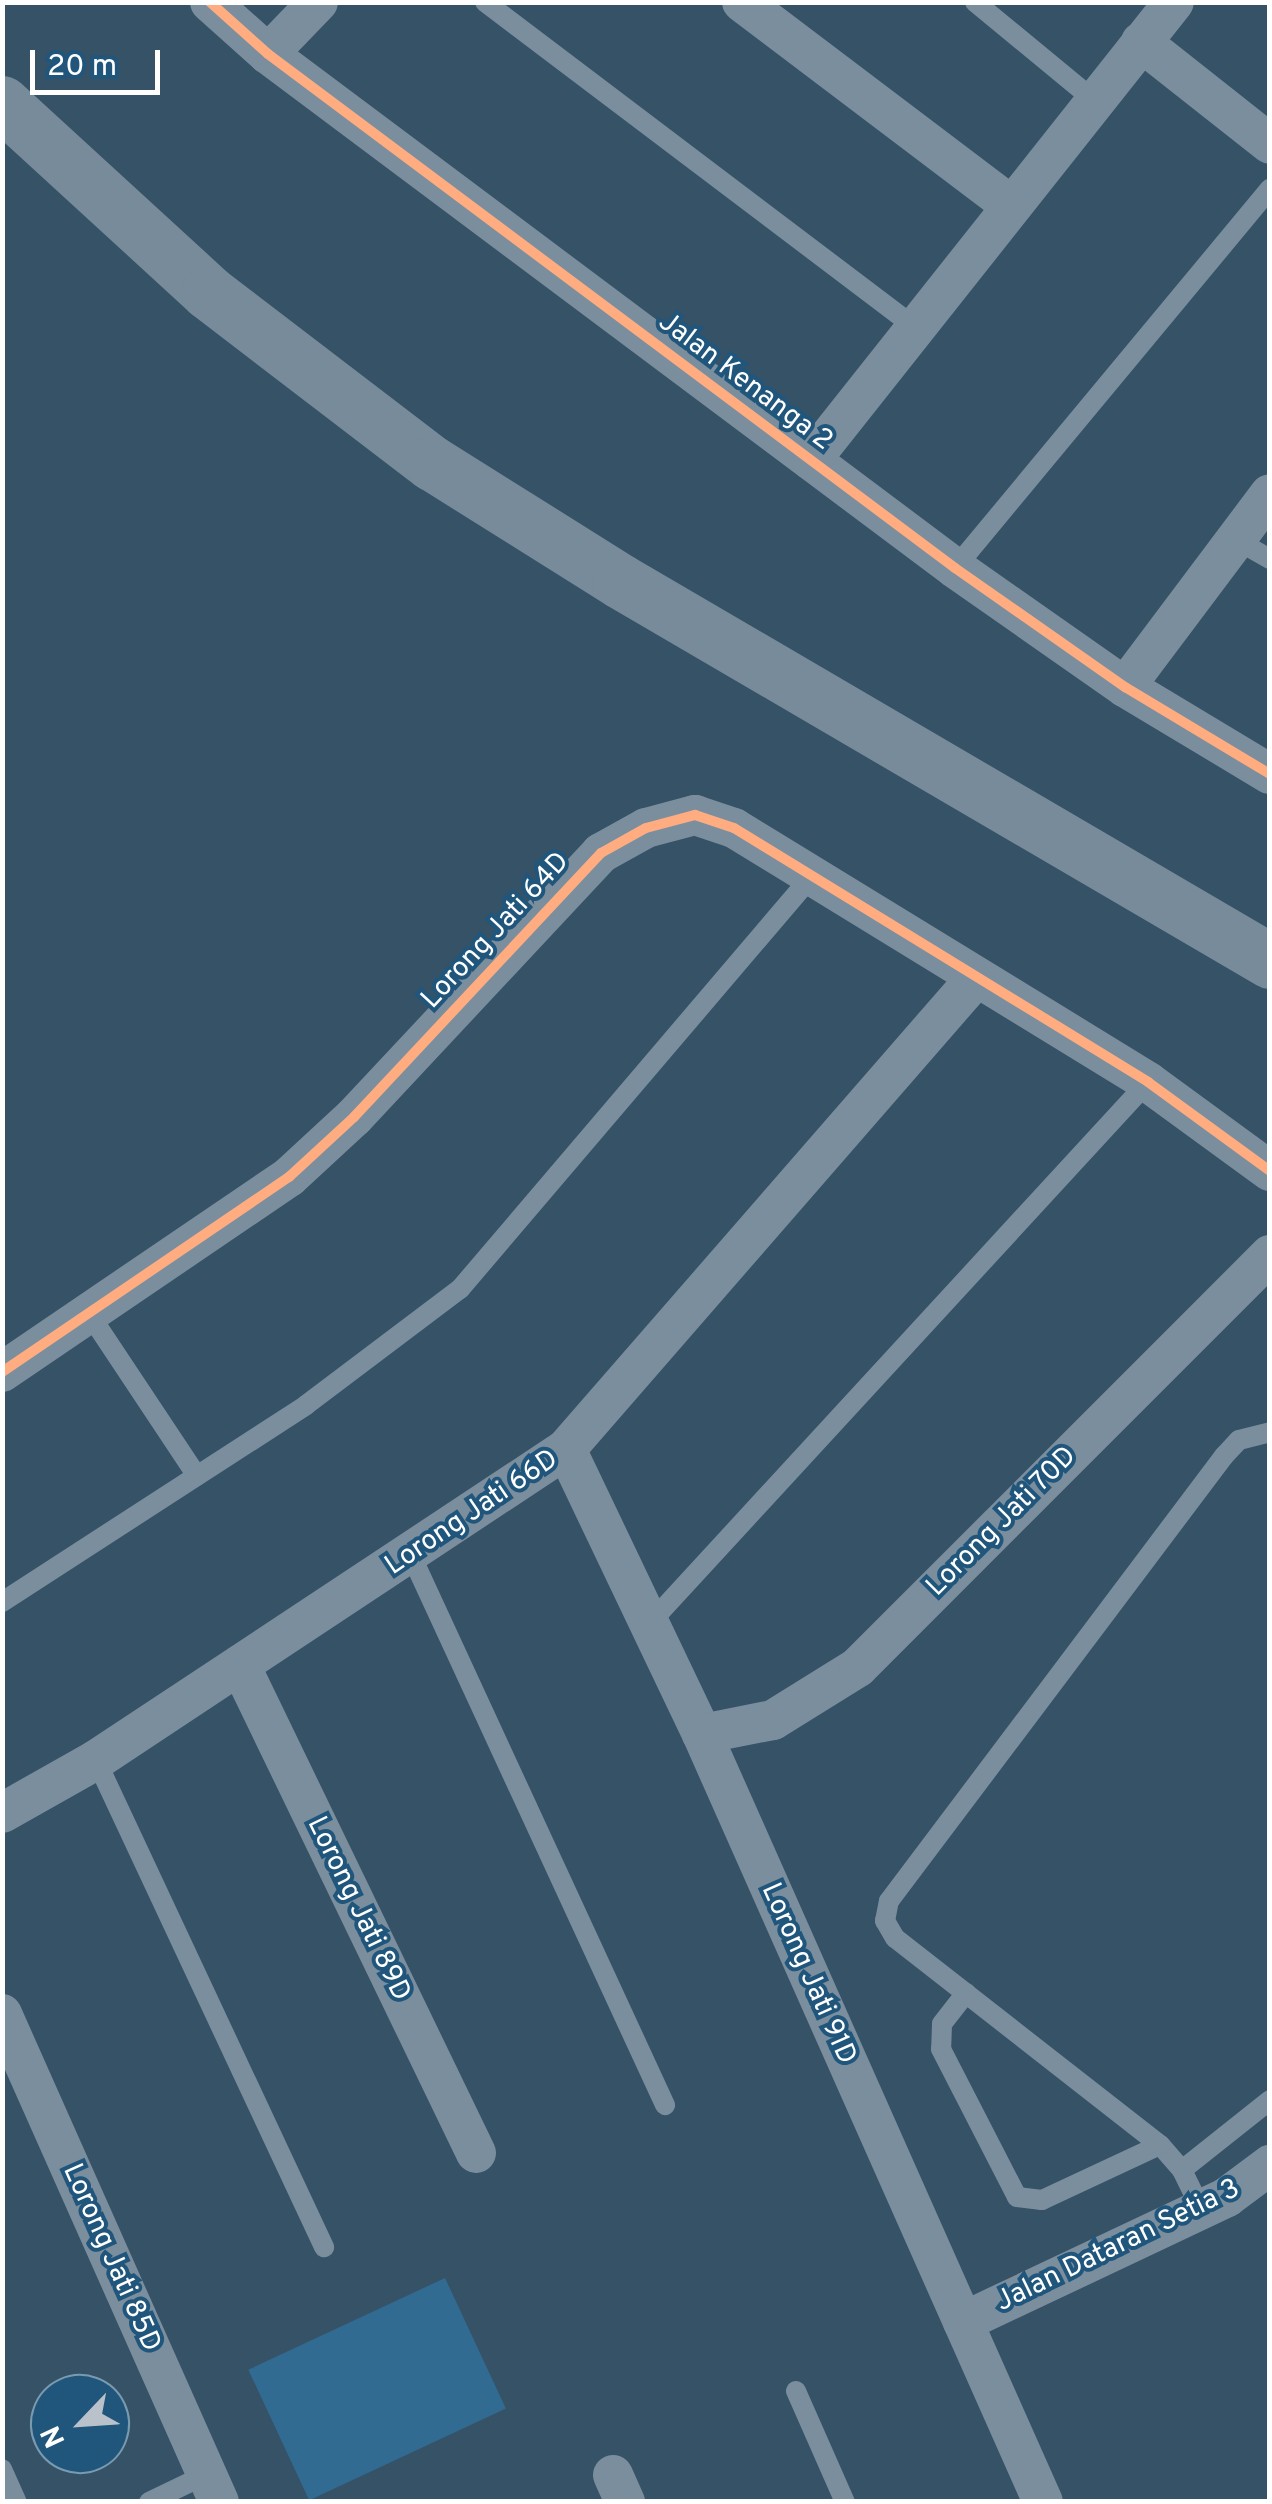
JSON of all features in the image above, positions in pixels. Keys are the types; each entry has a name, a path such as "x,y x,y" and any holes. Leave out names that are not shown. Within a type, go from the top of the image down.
{"main road":[{"path":"2,102 208,292 432,463 620,581 1270,962"}],"street":[{"name":"Jalan Kenanga 2","path":"210,2 268,54 955,568 1124,688 1270,774"},
{"path":"268,54 318,2"},
{"path":"742,2 1010,204"},
{"path":"811,460 1010,204 1174,2"},
{"path":"1141,42 1270,144"},
{"path":"1124,688 1270,494"},
{"name":"Lorong Jati 64D","path":"2,1372 237,1216 354,1117 601,853 646,828 695,816 734,828 1148,1082 1270,1171"},
{"name":"Lorong Jati 66D","path":"2,1812 96,1760 566,1449 975,979"},
{"name":"Lorong Jati 70D","path":"702,1734 773,1720 858,1667 1270,1255"},
{"name":"Lorong Jati 91D","path":"566,1449 702,1734 1043,2502"},
{"name":"Lorong Jati 89D","path":"240,1665 476,2154"},
{"name":"Lorong Jati 85D","path":"2,2014 213,2488"},
{"name":"Jalan Dataran Setia 3","path":"963,2322 1202,2209 1270,2165"}],"lane":[{"path":"485,2 916,328"},
{"path":"975,2 1094,100"},
{"path":"955,568 1270,189"},
{"path":"1234,538 1270,559"},
{"path":"2,1602 399,1340 460,1289 811,877"},
{"path":"650,1624 1148,1082"},
{"path":"90,1315 197,1476"},
{"path":"1202,2209 1182,2170 1160,2145 895,1938 884,1921 889,1901 1224,1456 1239,1440 1270,1432"},
{"path":"411,1555 664,2105"},
{"path":"96,1760 324,2247"},
{"path":"966,1993 942,2024 941,2049 1017,2196 1042,2200 1160,2145"},
{"path":"1182,2170 1270,2100"},
{"path":"796,2391 846,2502"},
{"path":"2,2469 17,2502"},
{"path":"149,2502 213,2488"}],"shaded area":[{"path":"445,2278 506,2409 309,2500 248,2370"}],"cycle path":[{"path":"210,2 268,54 955,568 1125,687 1270,774"},
{"path":"2,1372 289,1177 354,1117 601,853 646,828 695,815 734,828 1148,1082 1270,1171"}]}
